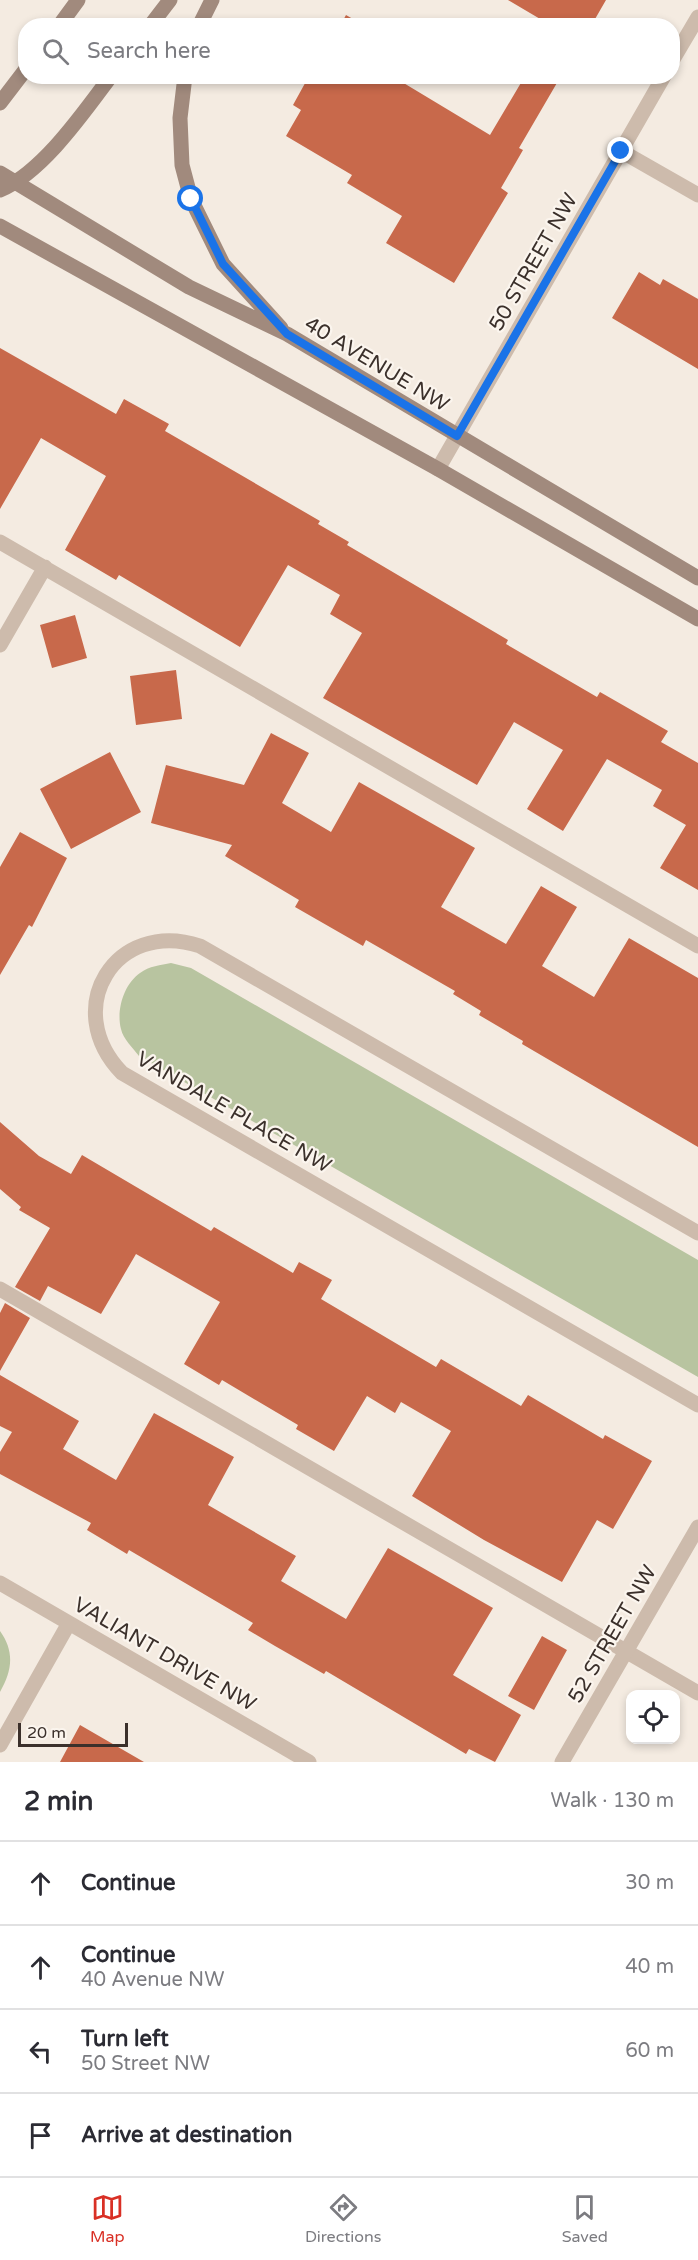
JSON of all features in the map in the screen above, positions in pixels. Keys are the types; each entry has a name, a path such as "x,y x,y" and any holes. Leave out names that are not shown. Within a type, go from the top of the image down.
{"street":[{"path":"65,18 78,0"},
{"path":"156,18 170,0"},
{"path":"204,18 212,0"},
{"path":"680,47 698,17"},
{"path":"0,103 18,79"},
{"path":"0,190 16,184 69,132 105,84"},
{"path":"184,84 180,118 182,153 191,199 223,264 287,334"},
{"name":"50 STREET NW","path":"438,469 659,84"},
{"path":"621,151 698,195"},
{"name":"40 AVENUE NW","path":"0,173 189,287 287,334 698,578"},
{"path":"0,226 438,469 698,619"},
{"path":"0,542 698,946"},
{"path":"0,645 45,567"},
{"name":"VANDALE PLACE NW","path":"698,1233 200,946 183,940 165,939 147,942 116,961 105,975 98,991 94,1009 95,1027 110,1060 122,1072 698,1405"},
{"path":"0,1289 698,1693"},
{"name":"52 STREET NW","path":"562,1762 698,1527"},
{"name":"VALIANT DRIVE NW","path":"0,1583 309,1762"},
{"path":"0,1745 69,1623"}],"green space":[{"path":"171,963 191,968 698,1260 698,1377 139,1056 122,1033 120,1014 123,998 134,978 140,973 151,967"},
{"path":"0,1631 8,1646 10,1661 7,1677 0,1692"}],"building":[{"path":"508,0 606,0 596,18 538,18"},
{"path":"305,84 405,84 490,135 520,84 556,84 519,148 523,150 501,188 508,193 454,283 386,243 402,216 347,183 352,175 286,136 301,110 293,105"},
{"path":"639,272 660,285 663,279 698,299 698,369 612,318"},
{"path":"0,348 116,414 124,399 169,424 165,431 320,521 318,524 349,542 347,545 508,640 506,644 597,697 600,692 668,731 661,742 698,763 698,890 660,868 686,825 653,806 662,790 607,759 563,831 527,809 563,750 514,722 477,785 323,698 362,633 330,614 340,595 288,565 240,647 119,575 116,580 65,550 106,476 41,438 0,509"},
{"path":"75,615 87,658 52,668 40,625"},
{"path":"176,670 182,719 136,725 130,676"},
{"path":"271,733 309,753 282,803 331,832 359,782 475,848 441,907 506,944 541,886 577,907 542,966 594,997 629,938 698,978 698,1147 522,1044 523,1041 479,1015 481,1011 453,994 455,991 366,940 363,946 295,907 299,900 225,856 232,845 151,823 166,765 244,785"},
{"path":"110,752 141,812 71,849 40,789"},
{"path":"20,832 67,858 32,927 29,925 0,975 0,867"},
{"path":"0,1122 39,1156 71,1174 82,1155 211,1231 214,1227 293,1273 299,1262 332,1280 321,1299 436,1367 441,1359 521,1406 528,1395 603,1439 605,1435 652,1461 613,1529 597,1520 562,1582 484,1540 412,1496 451,1431 401,1402 395,1413 367,1396 334,1451 296,1429 298,1425 222,1380 219,1385 184,1364 220,1302 136,1254 101,1314 48,1286 40,1301 15,1287 50,1228 19,1210 21,1207 0,1189"},
{"path":"5,1303 30,1318 0,1371 0,1313"},
{"path":"0,1375 79,1421 63,1449 116,1480 154,1413 234,1457 208,1505 296,1556 281,1581 346,1619 388,1548 493,1608 453,1675 521,1715 495,1762 469,1749 466,1754 326,1671 324,1674 275,1646 248,1630 253,1623 129,1550 127,1554 87,1530 91,1523 0,1474 0,1452 12,1432 0,1426"},
{"path":"542,1636 567,1650 534,1710 508,1696"},
{"path":"80,1725 144,1762 60,1762"}],"route":[{"path":"191,199 223,264 287,334 457,436 621,151"}]}
